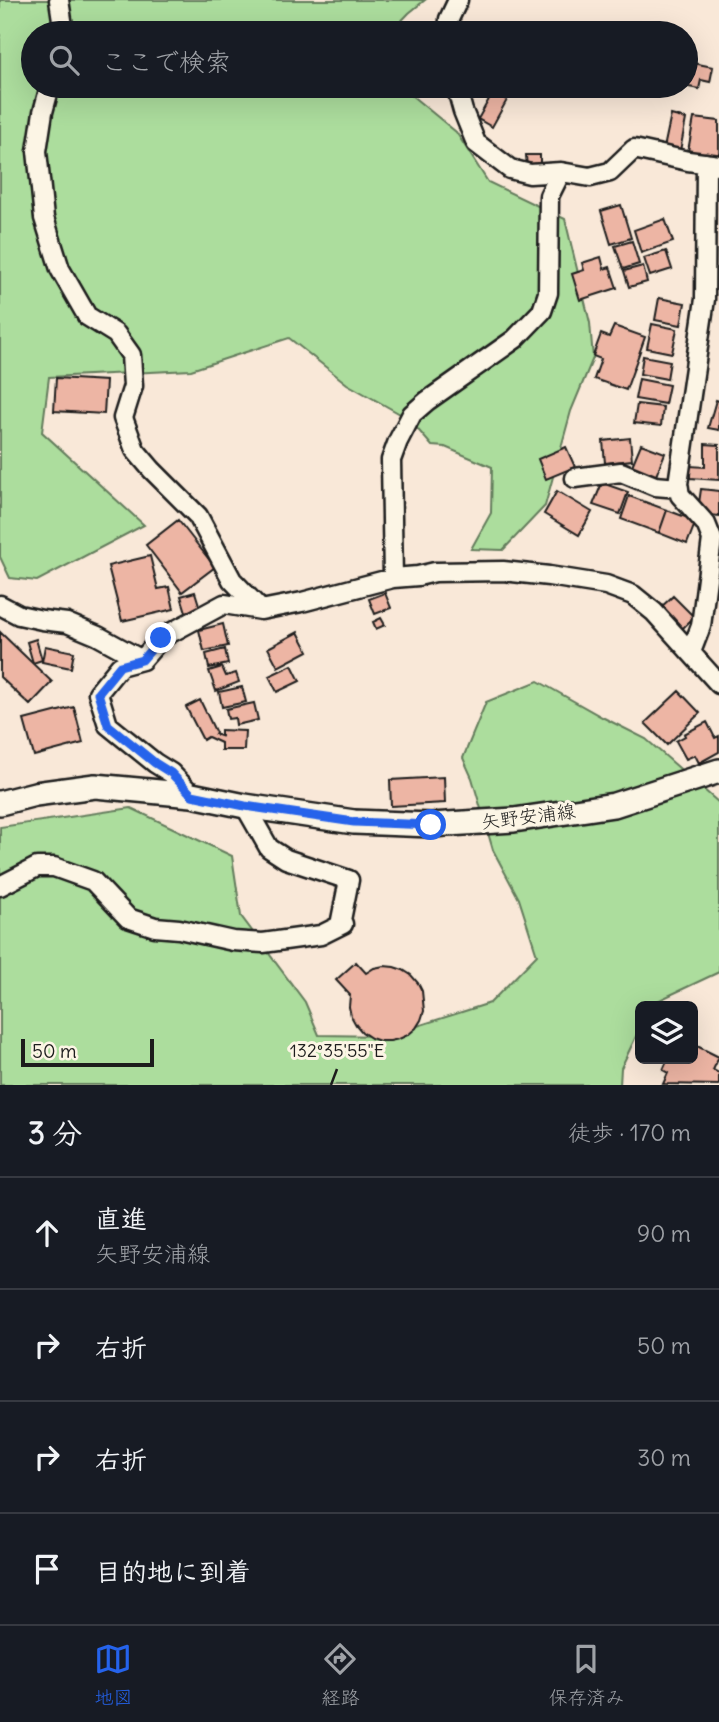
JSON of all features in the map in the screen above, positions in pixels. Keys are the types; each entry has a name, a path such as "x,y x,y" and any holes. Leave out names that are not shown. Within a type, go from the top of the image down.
{"main road":[{"name":"矢野安浦線","path":"0,803 35,794 95,786 192,795 245,806 354,822 431,825 514,820 614,804 719,771"}],"street":[{"path":"58,0 62,21"},
{"path":"449,21 458,0"},
{"path":"47,98 37,150 44,218 60,269 87,316 116,334 131,355 133,386 123,418 135,450 198,516 232,580 261,610"},
{"path":"459,98 477,142 510,169 530,174 561,172 590,177 610,172 634,149 713,164 705,299 679,474 680,495 706,524 712,539 701,626 691,652"},
{"path":"393,578 391,460 398,441 412,414 443,389 515,340 542,310 548,293 549,197 561,172"},
{"path":"575,478 621,472 655,486 679,488"},
{"path":"192,795 171,773 108,725 98,693 120,666 142,660 161,638 224,604 261,610 393,578 435,572 503,571 606,585 633,595 654,612 719,684"},
{"path":"0,606 19,615 67,623 142,660"},
{"path":"0,886 37,867 54,867 93,881 128,918 155,927 233,940 262,943 321,935 343,924 341,920 349,880 286,859 269,848 245,806"}],"green space":[{"path":"0,0 425,0 401,21 21,21 21,98 415,98 456,132 488,182 565,219 590,323 593,358 571,411 545,506 503,550 471,549 491,513 492,467 445,447 432,446 409,419 347,384 289,338 191,370 49,377 42,432 144,525 37,581 10,578 0,557"},
{"path":"538,681 646,739 719,803 719,972 657,1001 635,1001 635,1039 621,1068 620,1085 0,1085 0,827 131,808 232,856 241,916 305,1002 319,1035 386,1036 490,1003 537,955 519,899 493,850 472,778 463,758 486,702"}],"building":[{"path":"698,64 713,67 710,82 701,80 699,89"},
{"path":"490,98 507,100 492,127 478,119"},
{"path":"671,115 686,119 680,151 664,148"},
{"path":"694,118 719,121 719,156 688,151"},
{"path":"526,155 540,155 540,168 527,169"},
{"path":"621,205 631,238 611,244 601,211"},
{"path":"665,219 673,242 641,253 634,230"},
{"path":"632,241 639,264 623,269 615,246"},
{"path":"666,251 672,269 650,276 644,258"},
{"path":"601,257 604,269 610,267 617,288 580,300 572,274 584,270 582,263"},
{"path":"643,266 647,282 629,287 624,271"},
{"path":"659,298 685,303 681,325 655,320"},
{"path":"652,324 677,329 672,353 647,348"},
{"path":"614,326 645,337 626,390 594,379 601,359 593,356 601,334 609,337"},
{"path":"643,356 670,361 667,379 640,374"},
{"path":"56,378 106,381 104,414 54,411"},
{"path":"639,379 669,385 665,404 635,399"},
{"path":"716,400 719,401 719,430 708,428"},
{"path":"637,404 663,407 661,426 634,423"},
{"path":"630,438 632,460 605,463 603,441"},
{"path":"641,444 665,453 655,478 631,468"},
{"path":"705,444 719,445 719,480 690,478 690,466 705,467"},
{"path":"566,447 575,467 546,479 538,459"},
{"path":"602,483 628,492 620,514 593,505"},
{"path":"701,489 719,491 719,516 710,515 699,503"},
{"path":"557,491 592,512 579,535 544,514"},
{"path":"629,496 667,510 659,533 621,519"},
{"path":"667,510 696,521 687,544 659,533"},
{"path":"178,520 215,567 182,592 146,545"},
{"path":"150,556 158,589 169,587 174,609 122,621 108,566"},
{"path":"195,592 200,608 186,612 181,596"},
{"path":"385,593 391,608 375,614 369,599"},
{"path":"673,596 694,617 680,631 659,609"},
{"path":"381,618 385,625 376,629 373,622"},
{"path":"223,624 228,646 204,651 199,630"},
{"path":"0,632 52,682 30,705 0,677"},
{"path":"298,632 308,651 278,667 268,648"},
{"path":"36,639 42,660 33,663 27,642"},
{"path":"45,646 74,652 71,668 42,662"},
{"path":"225,649 228,664 209,668 206,654"},
{"path":"292,665 300,681 277,692 269,676"},
{"path":"222,667 226,676 236,673 239,682 216,691 209,671"},
{"path":"242,687 246,702 222,707 219,692"},
{"path":"679,691 700,713 667,745 645,723"},
{"path":"200,700 215,734 221,736 221,730 245,731 244,750 221,750 221,743 208,737 203,740 186,707"},
{"path":"254,703 258,720 236,725 235,718 228,719 226,709"},
{"path":"74,707 83,743 34,756 24,720"},
{"path":"707,722 715,738 719,736 719,752 699,763 695,755 686,759 676,741"},
{"path":"444,777 445,803 391,806 390,780"},
{"path":"356,962 366,973 384,966 403,970 418,983 422,991 424,1011 416,1028 408,1035 380,1041 362,1032 356,1025 349,1007 350,995 336,980"},
{"path":"698,1046 719,1057 713,1070 719,1073 719,1085 663,1084 668,1073 663,1070 666,1064 698,1064"}],"route":[{"path":"161,638 142,660 120,666 98,693 108,725 171,773 192,795 245,806 354,822 431,825"}]}
